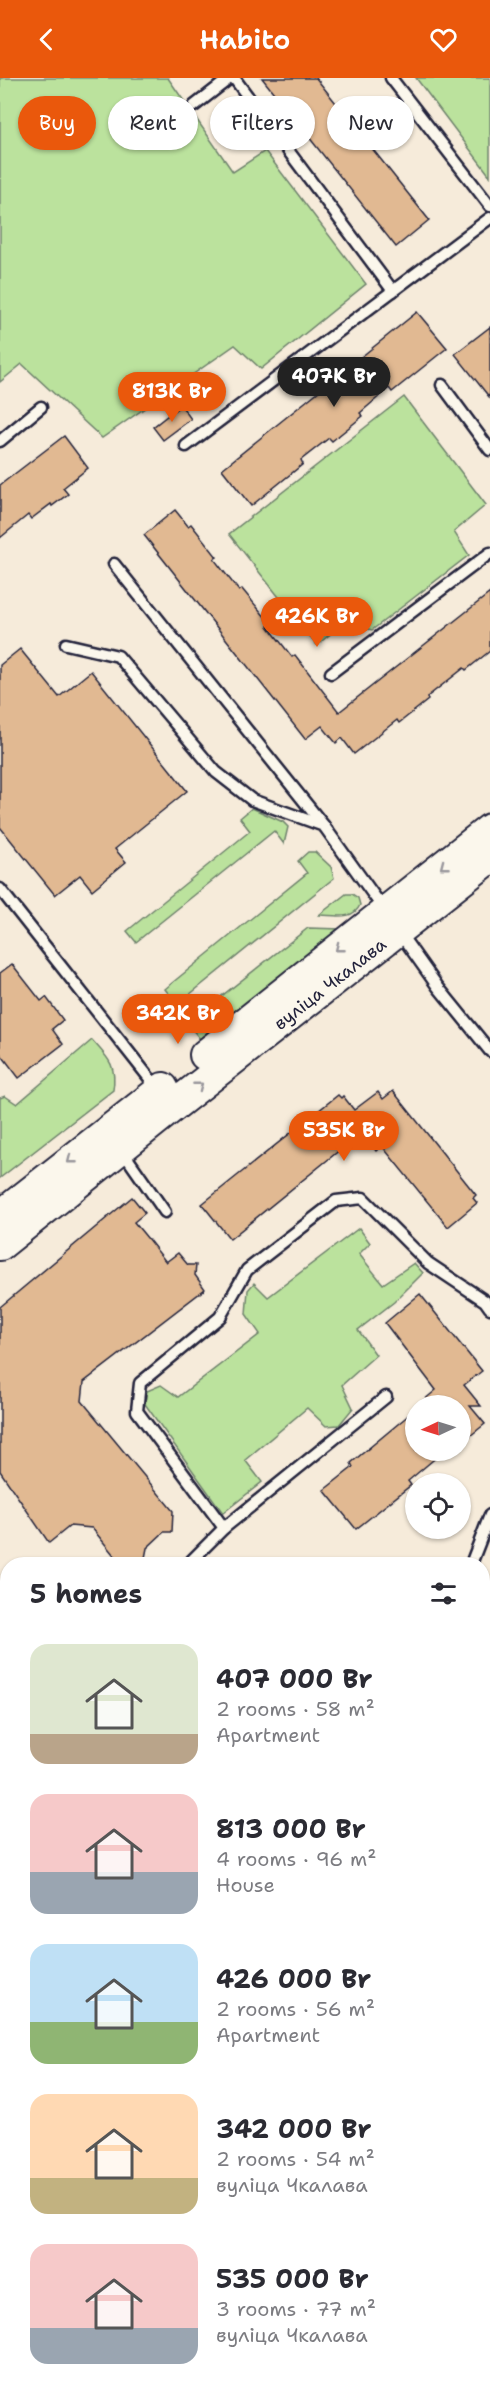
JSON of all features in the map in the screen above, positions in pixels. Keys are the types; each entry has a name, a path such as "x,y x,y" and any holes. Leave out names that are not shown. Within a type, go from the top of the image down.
{"main road":[{"name":"вуліца Чкалава","path":"0,1216 114,1140 392,921 490,829"},
{"name":"вуліца Чкалава","path":"392,921 490,858"},
{"name":"вуліца Чкалава","path":"0,1245 114,1140"}],"lane":[{"path":"198,104 232,78 393,291"},
{"path":"391,78 490,206"},
{"path":"186,446 490,218"},
{"path":"442,385 490,450"},
{"path":"0,441 41,407"},
{"path":"331,673 490,553"},
{"path":"114,564 324,826 438,987 490,1051"},
{"path":"66,644 117,656 216,772 252,800 324,826"},
{"path":"0,889 165,1100"},
{"path":"114,1140 165,1212"},
{"path":"224,1528 137,1411 140,1383 220,1317 247,1270 336,1202 363,1198 428,1263 485,1301 490,1308"},
{"path":"195,1557 224,1528 386,1397"},
{"path":"474,1557 490,1515"}],"green space":[{"path":"0,78 168,78 180,96 108,96 108,150 198,150 198,121 210,139 210,150 218,150 233,172 265,151 366,284 261,369 235,345 102,438 22,364 0,382"},
{"path":"416,78 490,78 490,176"},
{"path":"404,397 486,505 454,532 469,555 372,630 344,623 317,645 229,534"},
{"path":"252,808 283,822 288,827 284,844 274,831 136,942 127,931 250,831 240,818"},
{"path":"308,852 315,852 331,867 334,878 184,999 172,998 165,989 307,873 298,861"},
{"path":"346,894 352,894 358,898 360,905 357,910 342,916 319,915"},
{"path":"308,928 341,929 200,1039 192,1029 195,1017"},
{"path":"92,1040 110,1062 114,1074 113,1090 0,1178 0,1098 5,1096 17,1104"},
{"path":"359,1228 370,1243 359,1254 383,1284 414,1263 423,1273 394,1302 358,1330 376,1355 342,1385 353,1408 339,1425 326,1426 307,1408 245,1460 262,1482 223,1513 145,1404 147,1391 161,1385 178,1397 260,1334 246,1314 248,1290 254,1283 268,1297"}],"building":[{"path":"262,78 316,78 330,96 327,96 327,150 373,150 429,220 396,247 315,145 315,96 276,96"},
{"path":"417,312 447,348 392,392 389,388 360,413 363,416 332,441 329,438 301,460 303,464 251,506 222,469"},
{"path":"490,327 490,398 455,354"},
{"path":"181,405 191,419 163,440 153,427"},
{"path":"64,436 88,468 63,488 68,494 31,519 28,515 0,538 0,485"},
{"path":"175,510 188,526 191,524 217,557 214,559 239,591 242,589 271,624 268,626 292,657 295,655 339,712 490,593 490,651 427,697 428,700 399,723 397,720 354,754 342,738 336,743 322,726 305,739 144,535"},
{"path":"20,649 59,697 91,671 187,791 115,849 126,862 92,890 80,875 55,895 0,827 0,665"},
{"path":"12,964 41,1001 46,997 63,1020 52,1029 63,1044 19,1078 0,1053 0,973"},
{"path":"393,1091 476,1195 473,1198 477,1203 448,1227 382,1146 376,1151 362,1132 230,1239 202,1204 338,1095 341,1098 343,1096 354,1110 378,1092 383,1099"},
{"path":"132,1197 145,1213 134,1222 166,1262 178,1253 188,1265 196,1265 195,1275 205,1289 84,1382 82,1401 173,1511 172,1532 164,1532 147,1548 145,1557 115,1557 92,1528 70,1526 49,1543 0,1471 0,1307"},
{"path":"420,1294 482,1371 464,1385 481,1406 471,1406 471,1395 430,1395 436,1390 385,1323"},
{"path":"471,1407 485,1424 471,1435"},
{"path":"405,1418 405,1461 432,1461 418,1473 405,1473 405,1490 356,1529 324,1490 353,1467 351,1463"}]}
